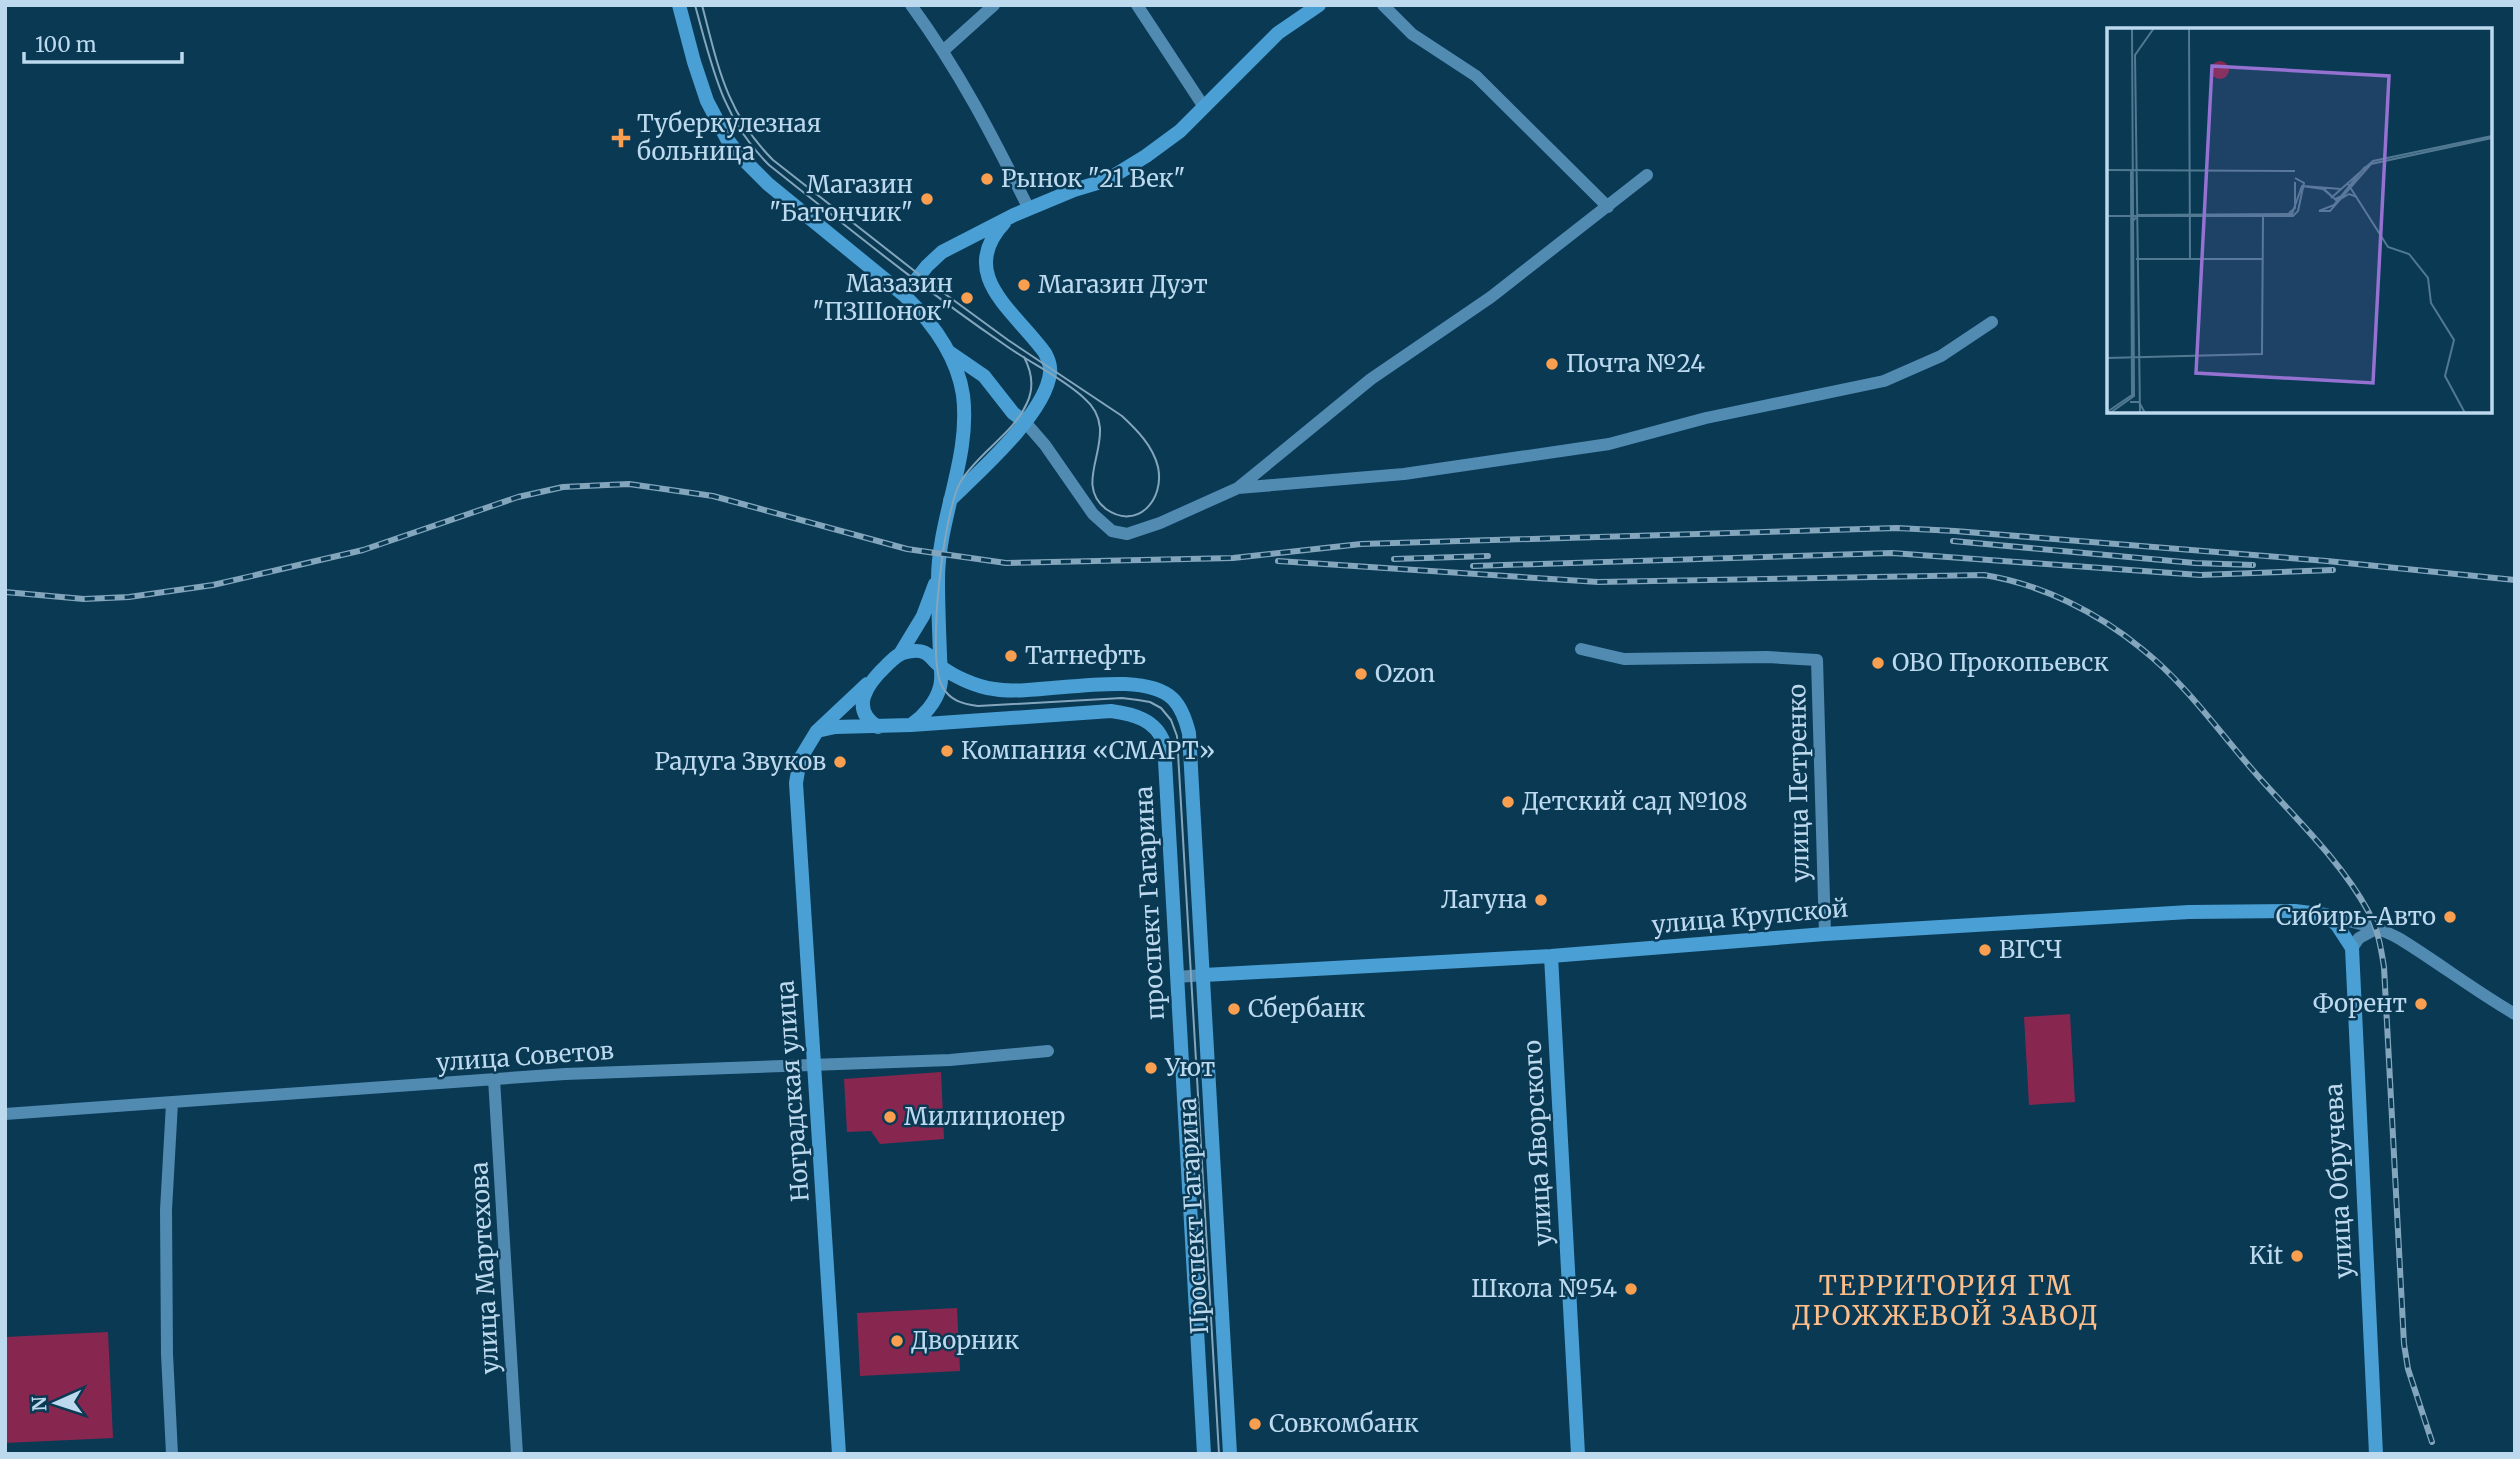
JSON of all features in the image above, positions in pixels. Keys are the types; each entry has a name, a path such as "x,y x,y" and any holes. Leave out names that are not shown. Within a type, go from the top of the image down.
{"main road":[{"path":"679,5 707,101 733,147 751,170 904,295 932,325 960,382 964,419 962,448 949,501 938,576 942,673 938,692 923,715 911,725 835,727 817,731"},
{"path":"904,295 927,265 942,252 1009,217 1074,190 1107,180 1146,156 1180,131 1278,33 1319,5"},
{"path":"949,501 1025,422 1040,401 1050,371 1045,353 994,291 988,278 986,250 993,235 1009,217"},
{"path":"947,352 984,376 1013,413 1025,422"},
{"path":"878,727 869,721 863,708 864,696 870,681 900,654 923,616 938,576"},
{"path":"900,654 909,651 923,652 940,667"},
{"name":"проспект Гагарина","path":"940,667 993,690 1017,691 1119,684 1149,687 1174,699 1189,733 1204,975"},
{"name":"Ноградская улица","path":"839,1454 796,783 800,759 817,731 870,681"},
{"name":"проспект Гагарина","path":"911,725 1111,711 1135,715 1154,727 1164,743 1180,1034"},
{"name":"улица Крупской","path":"1204,975 1551,956 1825,934 2189,912 2295,911 2326,915"},
{"path":"2326,915 2337,925 2352,947"},
{"name":"улица Обручева","path":"2352,947 2376,1454"},
{"name":"улица Яворского","path":"1551,956 1578,1454"},
{"name":"Проспект Гагарина","path":"1204,975 1230,1454"},
{"name":"Проспект Гагарина","path":"1180,1034 1204,1454"}],"street":[{"path":"911,5 944,50 979,109 1029,209"},
{"path":"944,50 994,5"},
{"path":"1138,5 1204,107"},
{"path":"1383,5 1412,34 1476,76 1608,207"},
{"path":"1025,422 1045,444 1093,514 1112,531 1127,534 1208,503 1238,488 1371,379 1491,297 1647,176"},
{"path":"1238,488 1404,474 1609,444 1706,418 1884,381 1941,356 1992,322"},
{"name":"улица Петренко","path":"1581,649 1624,659 1767,657 1817,660 1825,934"},
{"path":"2326,915 2376,929 2400,939 2482,995 2515,1014"},
{"path":"2352,947 2359,938 2376,929"},
{"name":"улица Крупской","path":"1177,976 1204,975"},
{"name":"улица Советов","path":"5,1114 494,1079 611,1072 950,1060 1048,1051"},
{"name":"улица Мартехова","path":"494,1079 517,1454"},
{"path":"172,1454 167,1354 166,1210 173,1103"}],"shaded area":[{"path":"2070,1014 2075,1102 2029,1105 2024,1017"},
{"path":"941,1072 944,1139 880,1144 871,1131 847,1132 844,1079"},
{"path":"957,1308 960,1371 860,1376 857,1313"},
{"path":"108,1332 113,1438 5,1443 5,1337"}],"tram line":[{"path":"695,5 713,70 729,110 753,147 769,165 974,324 1084,398 1095,412 1100,426 1092,484 1096,497 1106,509 1117,515 1138,514 1146,509 1157,491 1159,479 1156,459 1139,433 1122,416 1008,340 926,280 773,160 757,142 744,125 726,88 702,5"},
{"path":"1024,357 1031,380 1027,403 1014,424 968,471 955,496 939,583 936,616 938,670 942,686 949,695 957,701 978,706 1122,698 1150,702 1161,708 1171,720 1177,736 1219,1454"}],"railway":[{"path":"5,592 84,599 129,597 213,585 363,550 518,497 563,487 629,484 713,496 907,549 1006,563 1233,558 1361,544 1897,528 2327,561 2515,580"},
{"path":"1953,541 2195,563 2253,565"},
{"path":"1473,566 1892,553 2200,575 2333,570"},
{"path":"1394,559 1488,556"},
{"path":"1278,561 1598,582 1984,575 2026,585 2068,602 2125,636 2173,678 2316,840 2357,893 2374,925 2384,967 2404,1344 2408,1369 2432,1442"}],"place":[{"name":"Туберкулезная больница","path":"621,138"},
{"name":"Рынок \"21 Век\"","path":"987,179"},
{"name":"Магазин \"Батончик\"","path":"927,199"},
{"name":"Магазин Дуэт","path":"1024,285"},
{"name":"Мазазин \"ПЗШонок\"","path":"967,298"},
{"name":"Почта №24","path":"1552,364"},
{"name":"Татнефть","path":"1011,656"},
{"name":"ОВО Прокопьевск","path":"1878,663"},
{"name":"Ozon","path":"1361,674"},
{"name":"Компания «СМАРТ»","path":"947,751"},
{"name":"Радуга Звуков","path":"840,762"},
{"name":"Детский сад №108","path":"1508,802"},
{"name":"Лагуна","path":"1541,900"},
{"name":"Сибирь-Авто","path":"2450,917"},
{"name":"ВГСЧ","path":"1985,950"},
{"name":"Форент","path":"2421,1004"},
{"name":"Сбербанк","path":"1234,1009"},
{"name":"Уют","path":"1151,1068"},
{"name":"Милиционер","path":"890,1117"},
{"name":"Kit","path":"2297,1256"},
{"name":"Школа №54","path":"1631,1289"},
{"name":"Дворник","path":"897,1341"},
{"name":"Совкомбанк","path":"1255,1424"}],"district":[{"name":"ТЕРРИТОРИЯ ГМ ДРОЖЖЕВОЙ ЗАВОД","path":"1946,1301"}]}
